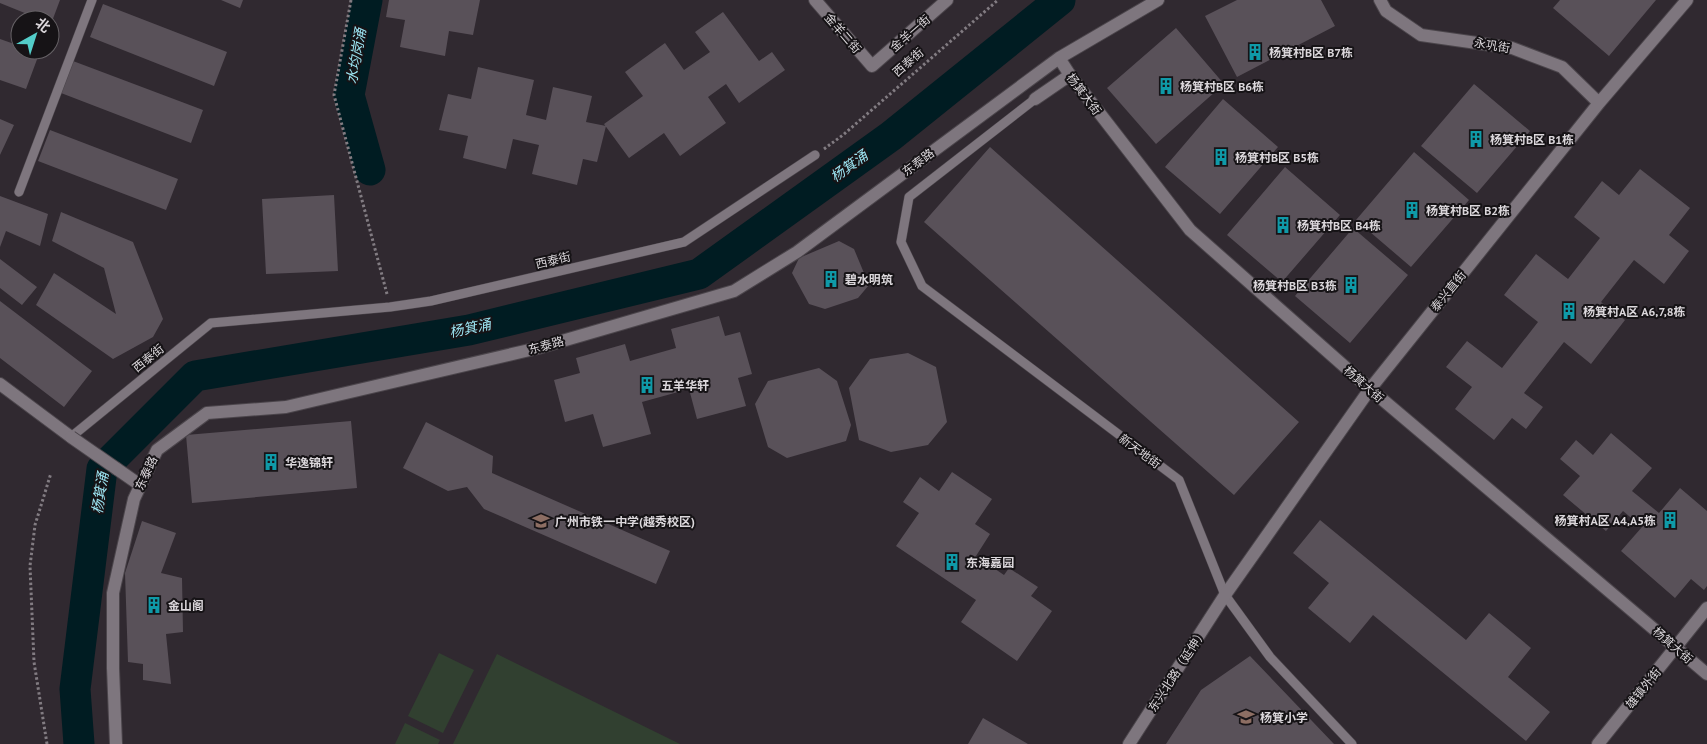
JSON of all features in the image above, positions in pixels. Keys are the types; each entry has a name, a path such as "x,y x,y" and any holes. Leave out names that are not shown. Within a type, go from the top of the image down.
{"street":[{"name":"金羊二街","path":"815,0 872,66"},
{"name":"金羊一街","path":"872,66 948,0"},
{"name":"东泰路","path":"116,744 113,593 134,499 157,450 207,413 296,405 538,348 734,291 797,252 1059,58 1158,0"},
{"name":"永巩街","path":"1380,0 1386,11 1421,35 1512,48 1562,67 1599,104"},
{"name":"泰兴直街","path":"1225,595 1370,389 1599,104 1687,0"},
{"name":"杨箕大街","path":"1059,58 1070,75 1190,230 1370,389 1707,674"},
{"path":"1034,99 1070,75"},
{"path":"0,384 140,485"},
{"name":"东兴北路（延伸）","path":"1129,744 1225,595"},
{"name":"雄镇外街","path":"1598,744 1707,608"}],"lane":[{"path":"20,192 92,0"},
{"name":"新天地街","path":"1034,99 910,197 901,242 922,286 1179,480 1225,595 1270,657 1352,744"},
{"name":"西泰街","path":"71,437 212,323 390,307 431,301 684,242 815,155"}],"path":[{"path":"351,0 334,95 390,307"},
{"name":"西泰街","path":"815,155 842,135 998,0"},
{"path":"47,744 34,662 30,566 35,525 51,473"}],"green space":[{"path":"439,653 474,670 443,733 408,716"},
{"path":"497,654 680,744 453,744"},
{"path":"405,723 440,740 438,744 395,744"}],"building":[{"path":"0,0 60,0 56,10 17,10 0,3"},
{"path":"221,0 243,0 240,8"},
{"path":"389,0 480,0 473,35 449,31 445,56 400,47 405,20 386,17"},
{"name":"杨箕村B区 B7栋","path":"1237,0 1321,0 1335,26 1237,77 1205,16"},
{"path":"1560,0 1656,0 1609,56 1553,8"},
{"path":"103,4 227,52 214,86 90,37"},
{"path":"723,12 759,61 772,52 785,70 739,103 726,84 708,97 726,123 680,156 664,133 629,158 604,124 643,96 625,72 665,43 684,70 710,52 695,32"},
{"name":"杨箕村B区 B6栋","path":"1176,28 1224,84 1156,144 1107,88"},
{"path":"0,39 10,42 10,60 37,60 26,89 0,80"},
{"path":"73,61 203,110 191,143 61,93"},
{"path":"478,67 534,80 526,115 546,120 553,87 592,96 586,122 606,126 597,162 583,159 577,185 532,174 539,145 513,139 506,169 463,158 468,136 439,130 448,94 471,99"},
{"name":"杨箕村B区 B1栋","path":"1474,84 1530,131 1477,193 1421,146"},
{"name":"杨箕村B区 B5栋","path":"1223,99 1278,147 1220,214 1165,167"},
{"path":"0,119 14,125 0,155"},
{"path":"50,130 178,179 166,210 38,161"},
{"path":"990,147 1299,422 1234,495 924,222"},
{"name":"杨箕村B区 B2栋","path":"1414,152 1469,200 1411,267 1356,220"},
{"name":"杨箕村B区 B4栋","path":"1285,167 1340,215 1282,282 1227,235"},
{"name":"杨箕村A区 A6,7,8栋","path":"1640,169 1690,208 1669,235 1689,251 1664,284 1634,260 1601,302 1625,320 1591,364 1564,342 1524,393 1543,407 1526,429 1512,418 1494,440 1455,409 1472,387 1446,367 1467,341 1502,368 1538,322 1504,295 1536,254 1568,279 1600,238 1574,217 1602,181 1619,195"},
{"path":"334,195 338,271 266,274 262,199"},
{"path":"0,196 48,214 40,246 6,231 0,247"},
{"path":"61,212 133,242 163,319 153,337 113,359 36,305 54,273 116,314 104,268 52,241"},
{"name":"杨箕村B区 B3栋","path":"1353,228 1408,275 1350,343 1295,296"},
{"name":"碧水明筑","path":"839,241 854,249 869,285 858,298 825,309 809,304 792,273 799,258"},
{"path":"0,259 37,287 22,305 0,288"},
{"path":"0,301 92,371 64,407 0,358"},
{"name":"五羊华轩","path":"719,316 725,336 740,332 752,374 738,378 746,406 697,419 689,389 642,402 651,434 603,447 593,414 565,422 554,380 580,373 576,358 625,344 630,361 676,348 671,329"},
{"path":"908,353 936,367 947,422 928,445 891,452 859,440 849,388 870,359"},
{"path":"819,368 837,381 851,425 846,441 787,458 768,447 755,404 768,381"},
{"name":"华逸锦轩","path":"351,421 357,488 192,503 186,435"},
{"path":"426,422 493,456 492,473 670,551 656,584 484,509 467,487 448,491 403,468"},
{"name":"杨箕村A区 A4,A5栋","path":"1611,433 1652,468 1632,491 1659,513 1680,488 1707,511 1707,586 1704,590 1691,579 1675,598 1621,551 1642,527 1623,511 1606,531 1563,495 1580,476 1560,459 1576,440 1593,455"},
{"name":"东海嘉园","path":"952,472 992,499 975,524 990,534 976,556 1004,575 1009,568 1038,587 1031,596 1052,611 1017,661 961,622 976,600 896,546 919,513 903,502 920,477 939,491"},
{"path":"1320,520 1466,640 1489,613 1531,648 1508,677 1550,712 1526,741 1373,615 1350,643 1308,608 1329,583 1293,553"},
{"name":"金山阁","path":"142,521 176,533 161,573 182,578 183,632 166,634 171,684 143,680 143,664 128,662 125,573"},
{"name":"杨箕小学","path":"1250,656 1334,744 1166,744 1201,690"},
{"path":"983,718 1028,744 968,744"}],"waterway":[{"name":"水均岗涌","path":"367,0 349,95 370,170"},
{"name":"杨箕涌","path":"79,744 75,689 102,469 195,376 469,330 699,274 891,136 1060,0"}],"place":[{"name":"杨箕村B区 B7栋","path":"1255,52"},
{"name":"杨箕村B区 B6栋","path":"1166,86"},
{"name":"杨箕村B区 B1栋","path":"1476,139"},
{"name":"杨箕村B区 B5栋","path":"1221,157"},
{"name":"杨箕村B区 B2栋","path":"1412,210"},
{"name":"杨箕村B区 B4栋","path":"1283,225"},
{"name":"碧水明筑","path":"831,279"},
{"name":"杨箕村B区 B3栋","path":"1351,285"},
{"name":"杨箕村A区 A6,7,8栋","path":"1569,311"},
{"name":"五羊华轩","path":"647,385"},
{"name":"华逸锦轩","path":"271,462"},
{"name":"杨箕村A区 A4,A5栋","path":"1670,520"},
{"name":"广州市铁一中学(越秀校区)","path":"541,521"},
{"name":"东海嘉园","path":"952,562"},
{"name":"金山阁","path":"154,605"},
{"name":"杨箕小学","path":"1246,717"}]}
